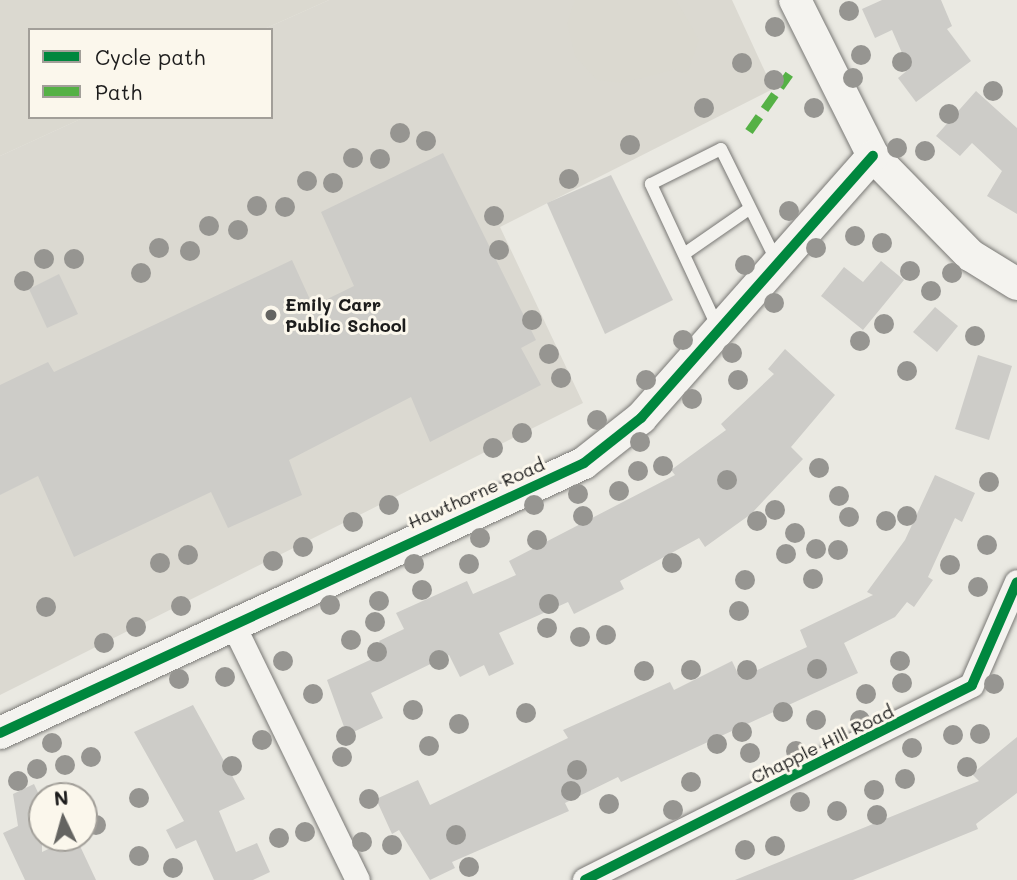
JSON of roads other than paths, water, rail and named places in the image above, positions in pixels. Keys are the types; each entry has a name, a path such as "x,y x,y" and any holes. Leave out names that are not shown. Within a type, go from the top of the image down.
{"street":[{"path":"794,0 873,156 970,255 1017,284"},
{"name":"Hawthorne Road","path":"0,733 232,622 584,463 641,418 873,156"},
{"name":"Chapple Hill Road","path":"585,880 972,685 1017,582"},
{"path":"232,622 358,880"}],"lane":[{"path":"720,331 651,184 721,149 779,265"},
{"path":"684,254 749,209"}],"place":[{"name":"Emily Carr Public School","path":"271,315"}]}
